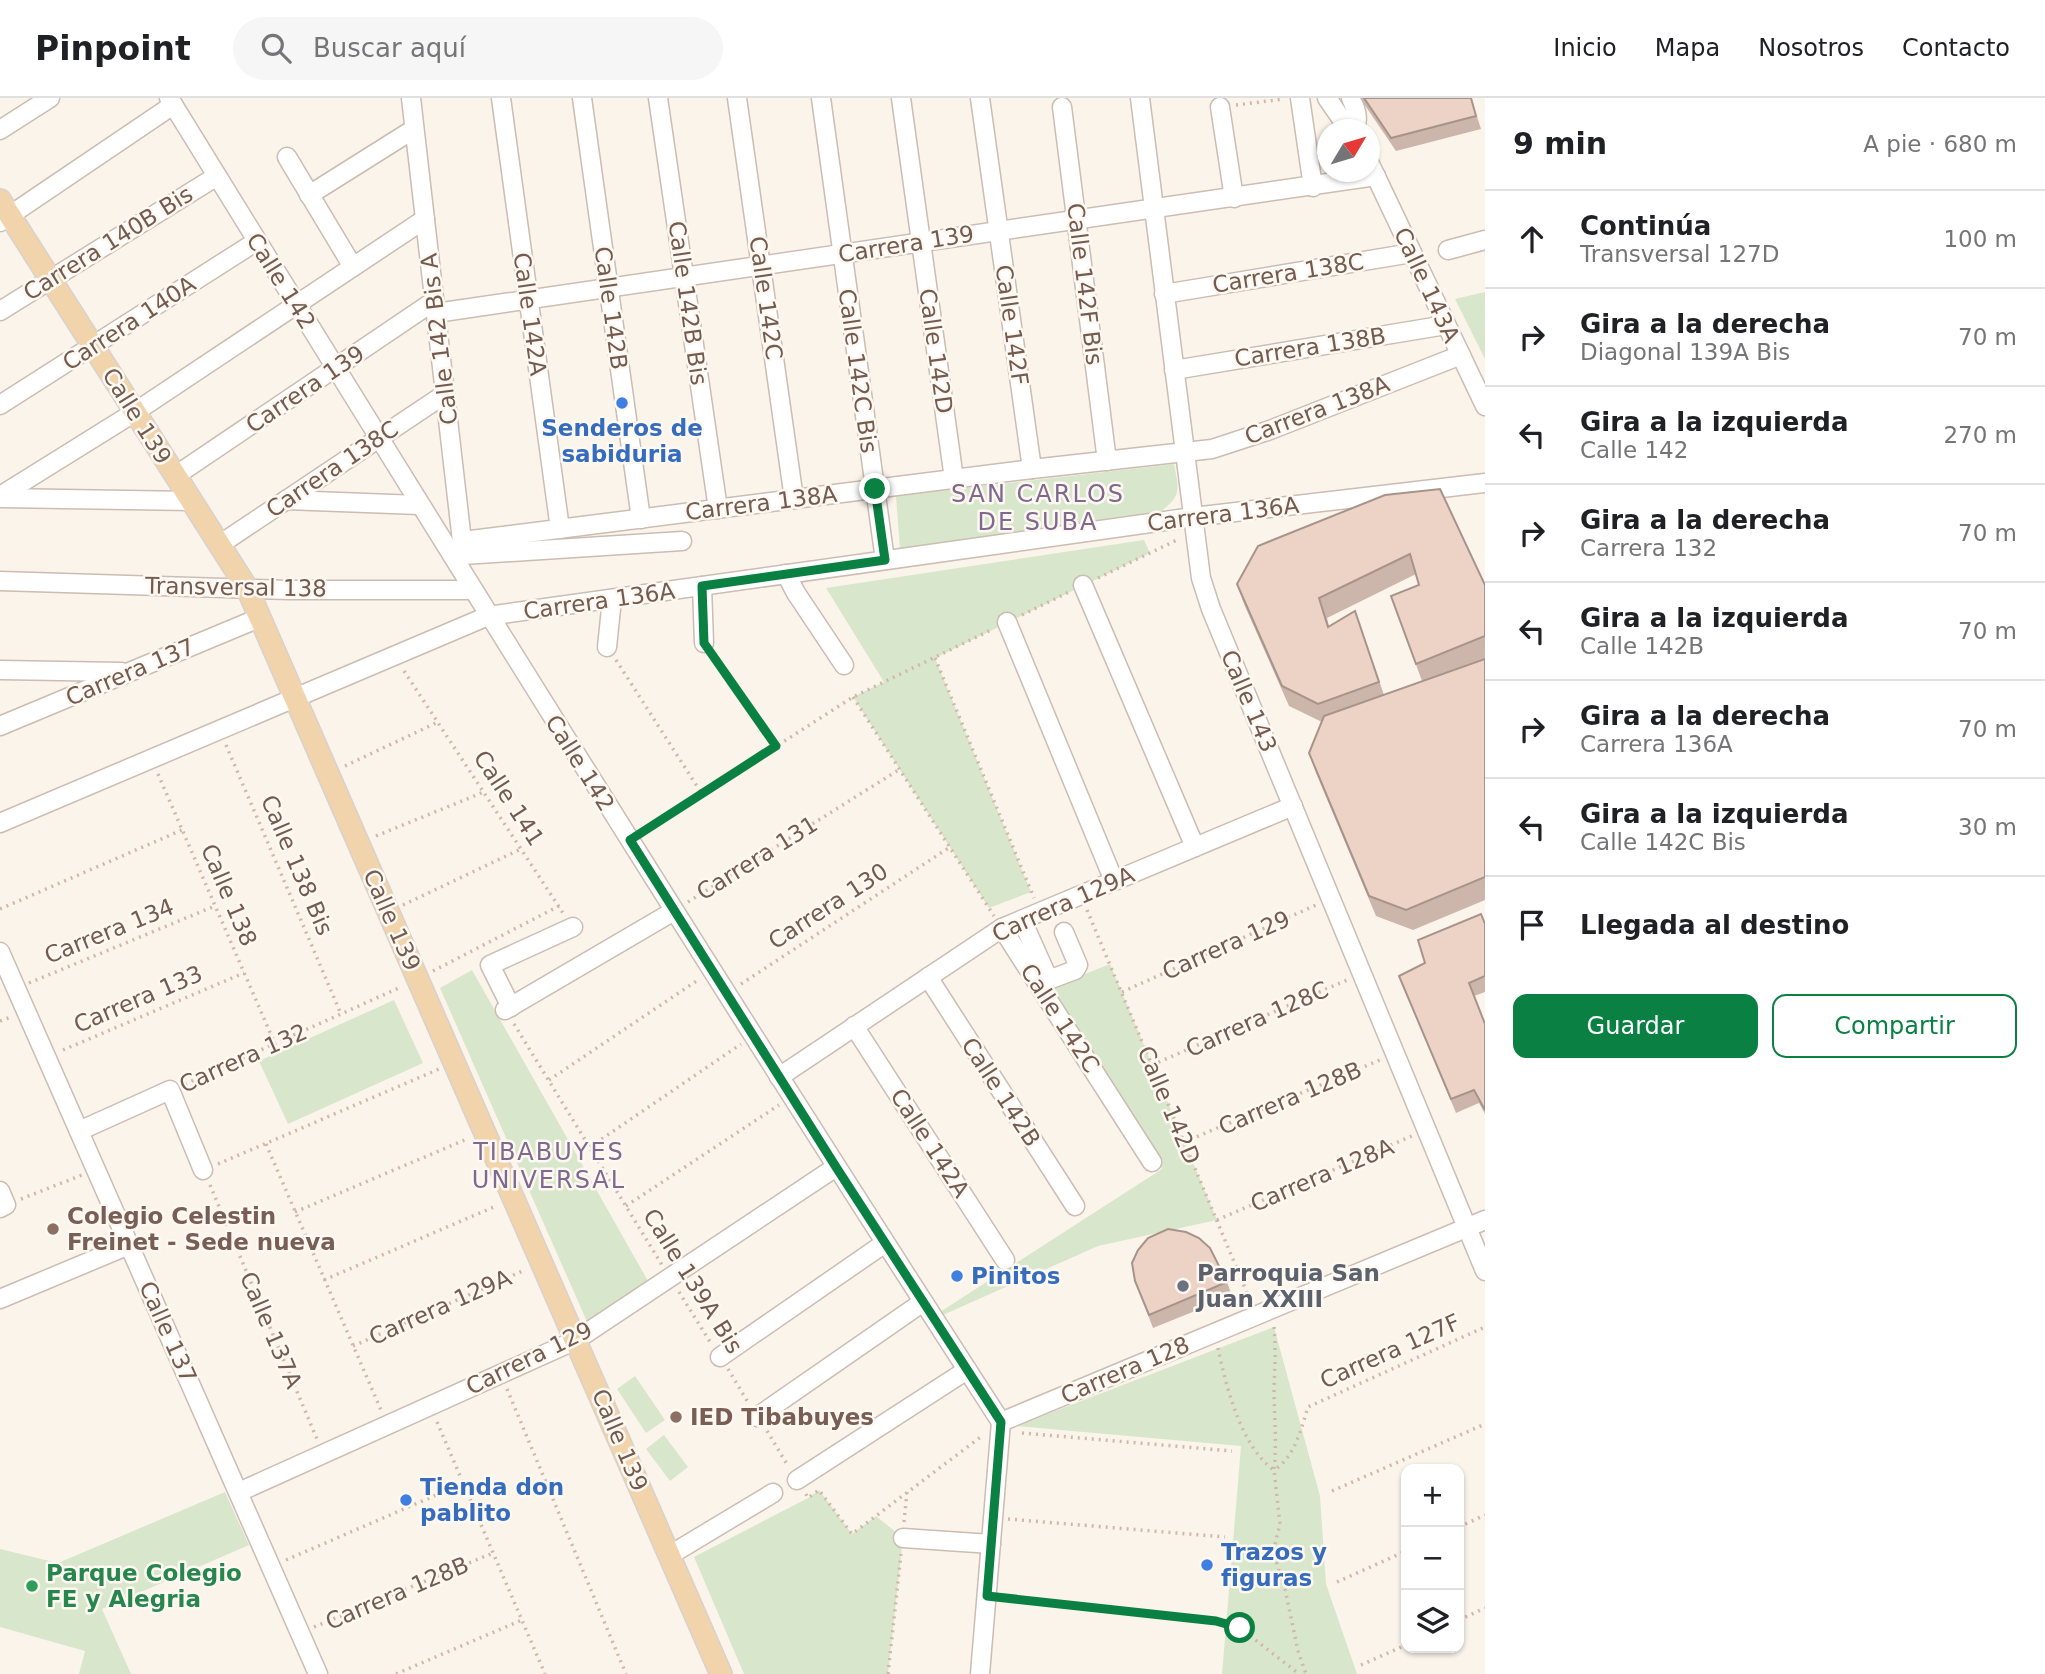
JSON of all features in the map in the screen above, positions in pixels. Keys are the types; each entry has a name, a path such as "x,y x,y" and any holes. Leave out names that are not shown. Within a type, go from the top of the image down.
{"main road":[{"name":"Calle 139","path":"3,212 50,278 247,589 721,1674"}],"street":[{"path":"0,130 50,98"},
{"name":"Calle 142 Bis A","path":"411,98 468,585"},
{"name":"Calle 142A","path":"501,98 560,529"},
{"name":"Calle 142B","path":"582,98 641,519"},
{"name":"Calle 142B Bis","path":"658,98 718,509"},
{"name":"Calle 142C","path":"737,98 794,499"},
{"name":"Calle 142C Bis","path":"821,98 885,560"},
{"name":"Calle 142D","path":"901,98 954,479"},
{"name":"Calle 142F","path":"980,98 1032,469"},
{"name":"Calle 143","path":"1140,98 1201,578 1211,609 1485,1271"},
{"path":"1300,98 1313,187"},
{"path":"1327,98 1341,119"},
{"path":"1351,98 1356,107 1357,119"},
{"path":"3,212 171,102"},
{"name":"Calle 142","path":"171,102 468,585 967,1370 1000,1427"},
{"name":"Calle 142F Bis","path":"1062,107 1107,461"},
{"path":"1220,107 1234,198"},
{"path":"309,195 414,129"},
{"path":"287,157 353,267"},
{"name":"Carrera 140B Bis","path":"0,311 216,176"},
{"name":"Carrera 139","path":"175,476 335,368 435,307 529,301 1077,218 1313,187 1331,182"},
{"name":"Calle 143A","path":"1379,182 1485,406"},
{"path":"0,497 135,412 425,219"},
{"path":"1448,250 1485,240"},
{"name":"Carrera 140A","path":"0,405 257,241"},
{"name":"Carrera 138C","path":"1164,294 1412,253"},
{"name":"Carrera 138B","path":"1174,370 1446,325"},
{"name":"Carrera 138A","path":"463,548 560,529 1212,449 1270,430 1461,355"},
{"name":"Carrera 138C","path":"219,545 445,394"},
{"name":"Carrera 136A","path":"0,823 488,616 1193,517 1485,483"},
{"path":"0,497 191,501"},
{"path":"286,500 419,505"},
{"path":"463,548 682,541"},
{"path":"786,574 844,665"},
{"name":"Transversal 138","path":"0,581 247,589 468,585"},
{"path":"1083,585 1195,847"},
{"path":"702,586 704,643"},
{"path":"607,647 612,599"},
{"name":"Carrera 137","path":"0,726 260,618"},
{"path":"1007,622 1114,881"},
{"path":"0,670 130,672"},
{"name":"Carrera 129A","path":"779,1076 1002,928 1293,806"},
{"name":"Carrera 131","path":"508,1008 674,911"},
{"path":"1022,920 1047,976 1051,979 1075,970 1078,965 1064,932"},
{"path":"508,1008 490,965 573,927"},
{"name":"Calle 142C","path":"1002,928 1152,1162"},
{"name":"Calle 137","path":"0,953 318,1674"},
{"name":"Calle 142B","path":"928,977 1076,1206"},
{"name":"Calle 142A","path":"855,1026 1005,1260"},
{"path":"170,1090 203,1170"},
{"name":"Carrera 132","path":"79,1131 170,1090"},
{"name":"Carrera 129","path":"239,1492 576,1340 836,1167"},
{"name":"Carrera 128","path":"1000,1427 1214,1332 1485,1220"},
{"path":"720,1357 885,1243"},
{"path":"0,1299 129,1245"},
{"path":"757,1417 923,1302"},
{"path":"797,1480 967,1370"},
{"path":"980,1674 1000,1427"},
{"path":"670,1555 773,1493"},
{"path":"903,1538 991,1544"}],"path":[{"path":"1220,107 1291,98"},
{"path":"704,643 776,746"},
{"path":"607,647 702,794"},
{"name":"Calle 141","path":"394,656 573,927"},
{"path":"935,657 1040,912"},
{"path":"630,840 853,697 1002,928"},
{"path":"340,768 438,722"},
{"name":"Calle 138 Bis","path":"220,730 341,1014"},
{"name":"Calle 138","path":"151,759 275,1044"},
{"name":"Carrera 131","path":"674,911 900,769"},
{"path":"372,838 484,792"},
{"path":"0,909 182,830"},
{"name":"Carrera 130","path":"726,994 950,847"},
{"path":"402,906 521,849"},
{"name":"Calle 142D","path":"1081,895 1217,1220 1264,1312 1277,1352 1274,1389 1277,1438 1274,1470 1280,1524 1273,1552 1306,1674"},
{"name":"Carrera 129","path":"1122,992 1331,898"},
{"name":"Carrera 134","path":"16,988 215,906"},
{"path":"429,973 559,906"},
{"path":"549,1080 712,971"},
{"name":"Carrera 133","path":"46,1057 244,973"},
{"name":"Carrera 128C","path":"1152,1065 1362,974"},
{"name":"Carrera 132","path":"170,1090 406,985"},
{"name":"Calle 139A Bis","path":"508,1008 626,1206 808,1498 819,1490 852,1534 907,1492"},
{"path":"590,1147 753,1036"},
{"name":"Carrera 128B","path":"1184,1142 1395,1054"},
{"path":"203,1170 443,1067"},
{"path":"626,1206 792,1097"},
{"name":"Carrera 128A","path":"1217,1220 1426,1129"},
{"path":"295,1212 472,1136"},
{"path":"266,1144 387,1425"},
{"path":"2,1201 96,1169"},
{"name":"Calle 137A","path":"203,1170 323,1454"},
{"path":"324,1280 502,1204"},
{"name":"Carrera 129A","path":"353,1346 527,1269"},
{"name":"Carrera 127F","path":"1274,1470 1285,1463 1299,1437 1308,1407 1485,1327"},
{"path":"1214,1332 1236,1412 1245,1433 1255,1454 1274,1470"},
{"path":"500,1374 626,1674"},
{"path":"430,1406 545,1674"},
{"path":"1332,1491 1485,1424"},
{"path":"888,1674 907,1492 1000,1427 1232,1451"},
{"path":"271,1566 464,1483"},
{"path":"1464,1525 1485,1515"},
{"path":"993,1517 1226,1537"},
{"path":"1337,1582 1401,1552"},
{"name":"Carrera 128B","path":"300,1633 494,1553"},
{"path":"987,1596 1216,1621 1240,1628 1298,1674"},
{"path":"1464,1618 1485,1608"},
{"path":"396,1674 522,1620"},
{"path":"1361,1665 1401,1646"}],"green space":[{"path":"1485,292 1485,359 1455,299"},
{"path":"1174,464 1177,491 1172,501 1160,512 900,549 896,496"},
{"path":"1144,540 1150,553 935,658 1031,892 989,908 853,697 884,682 826,588"},
{"path":"1110,964 1217,1220 1098,1246 943,1315 940,1312 1162,1169 1047,989"},
{"path":"472,970 648,1281 588,1324 440,988"},
{"path":"394,1000 423,1063 288,1124 259,1061"},
{"path":"1274,1327 1320,1496 1326,1584 1357,1674 1222,1674 1241,1446 1016,1426"},
{"path":"635,1376 665,1420 646,1433 617,1389"},
{"path":"664,1435 688,1467 670,1481 646,1449"},
{"path":"819,1490 852,1534 876,1516 903,1538 888,1674 744,1674 694,1557"},
{"path":"225,1492 249,1545 102,1609 131,1674 79,1674 85,1651 0,1627 0,1549 58,1563"}],"building":[{"path":"1364,98 1471,98 1476,116 1391,138"},
{"path":"1440,489 1485,585 1485,636 1416,664 1391,596 1419,585 1410,554 1319,598 1328,627 1355,611 1379,682 1318,704 1282,686 1237,584 1258,546 1385,495"},
{"path":"1485,659 1485,877 1406,910 1369,896 1309,753 1324,716"},
{"path":"1481,914 1485,924 1485,976 1469,983 1485,1024 1485,1110 1474,1090 1451,1099 1399,976 1425,963 1418,940"},
{"name":"Parroquia San Juan XXIII","path":"1168,1229 1186,1232 1199,1238 1210,1248 1227,1282 1149,1315 1135,1281 1132,1263 1148,1238"}],"place":[{"name":"Senderos de sabiduria","path":"622,403"},
{"name":"Colegio Celestin Freinet - Sede nueva","path":"53,1229"},
{"name":"Pinitos","path":"957,1276"},
{"name":"Parroquia San Juan XXIII","path":"1183,1286"},
{"name":"IED Tibabuyes","path":"676,1417"},
{"name":"Tienda don pablito","path":"406,1500"},
{"name":"Trazos y figuras","path":"1207,1565"},
{"name":"Parque Colegio FE y Alegria","path":"32,1586"}],"district":[{"name":"SAN CARLOS DE SUBA","path":"1038,508"},
{"name":"TIBABUYES UNIVERSAL","path":"549,1166"}],"route":[{"path":"875,489 885,560 702,586 704,643 776,746 630,840 1001,1422 987,1596 1216,1621 1240,1628"}]}
